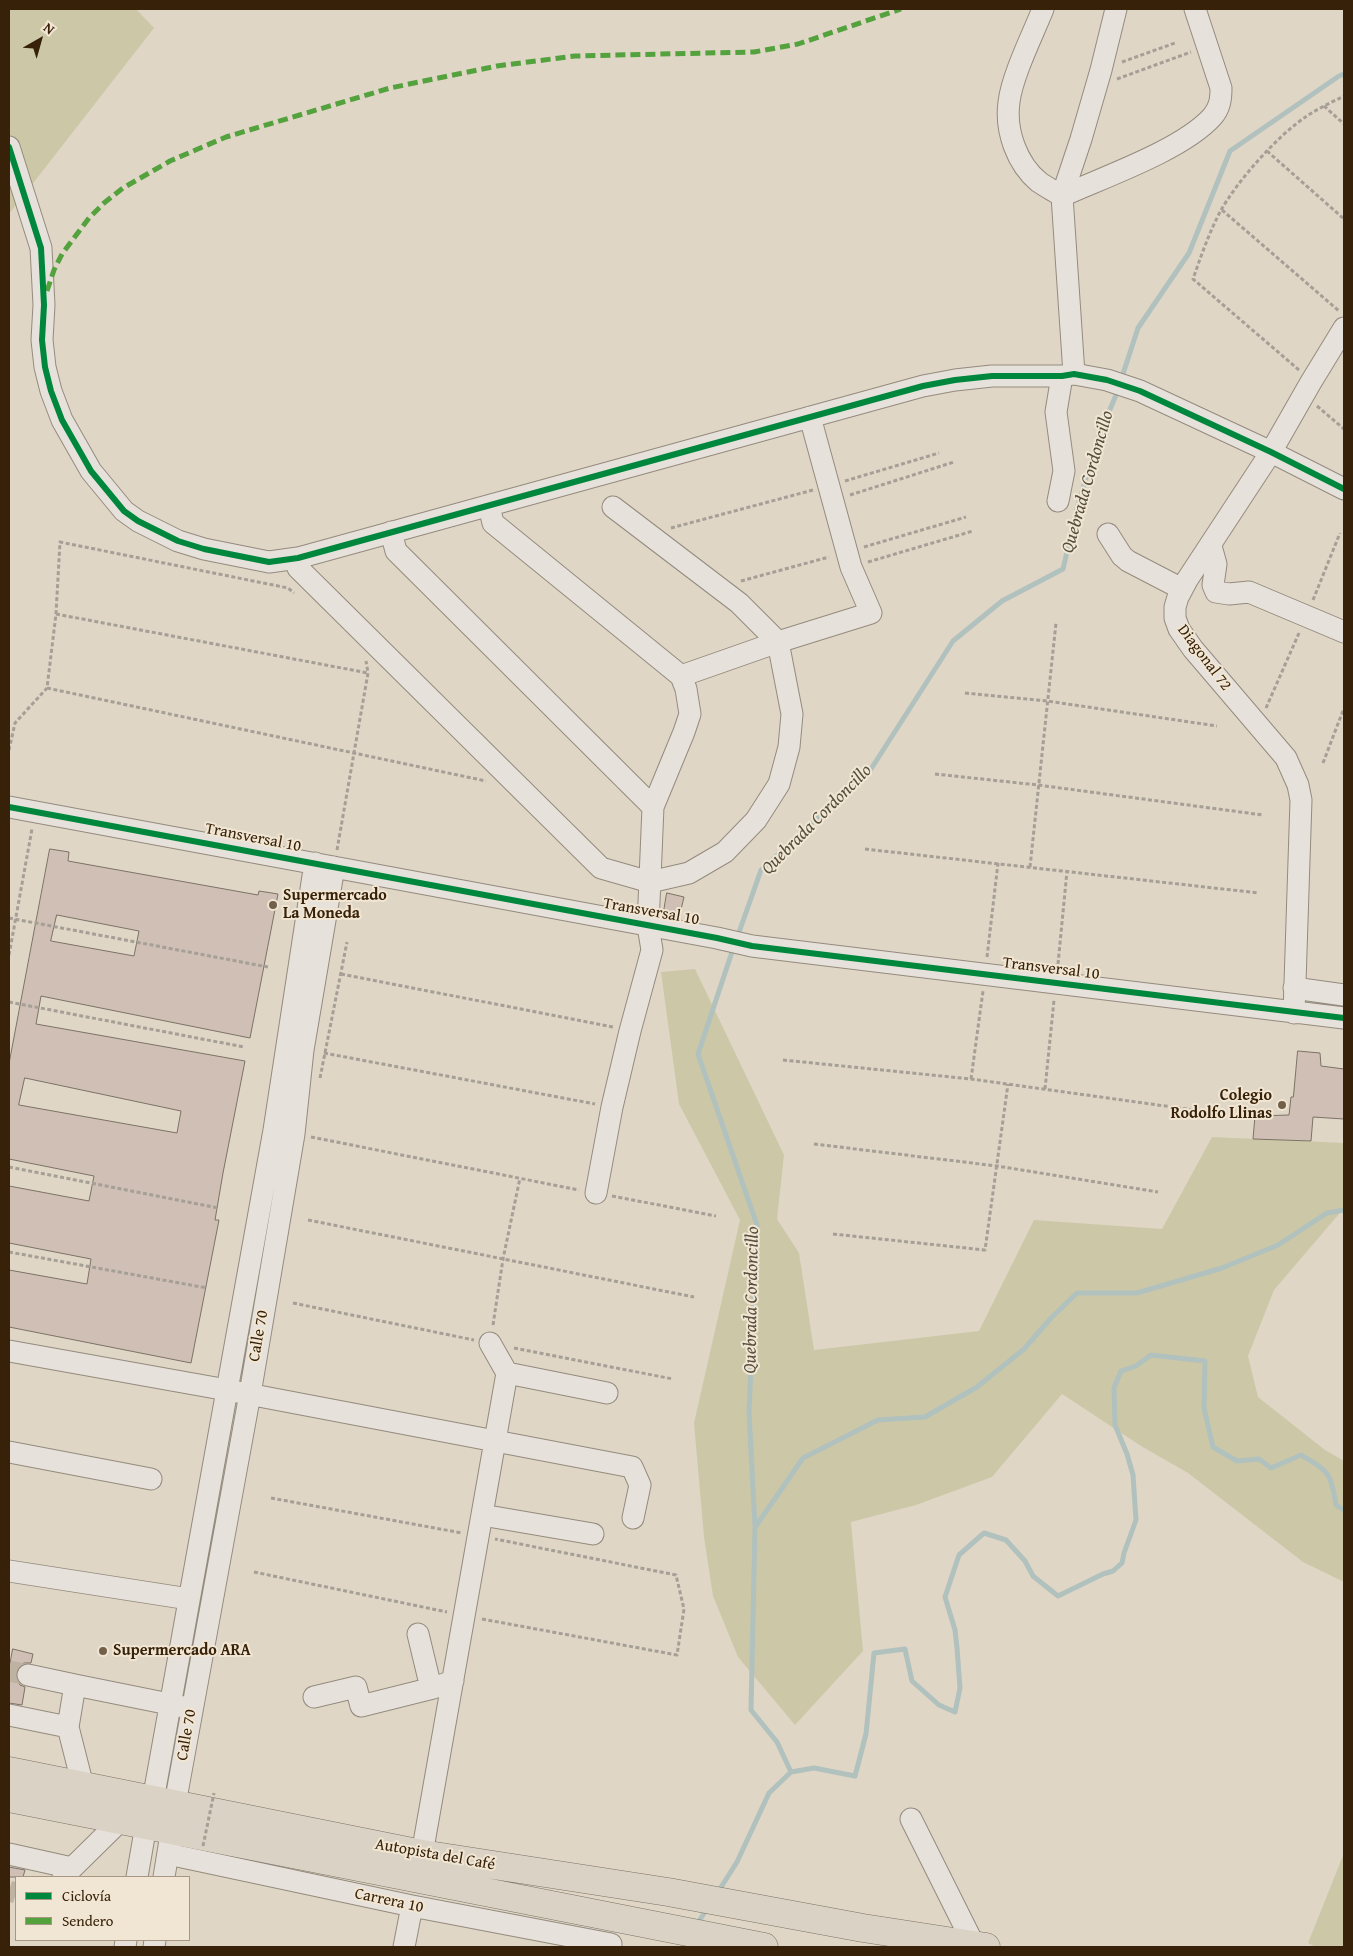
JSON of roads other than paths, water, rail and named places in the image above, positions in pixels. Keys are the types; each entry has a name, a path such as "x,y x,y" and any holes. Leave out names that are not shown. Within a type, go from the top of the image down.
{"highway":[{"name":"Autopista del Café","path":"9,1771 83,1786 156,1822 661,1928 764,1947"},
{"name":"Autopista del Café","path":"9,1798 156,1822 422,1854 668,1892 864,1928 980,1946"},
{"name":"Autopista del Café","path":"864,1928 937,1947"}],"street":[{"path":"1043,9 1016,77 1009,102 1009,121 1016,151 1022,164 1038,181 1062,196"},
{"path":"1058,501 1064,471 1056,412 1068,375 1062,196 1099,78 1116,9"},
{"path":"1062,196 1153,156 1182,140 1214,116 1221,102 1221,88 1195,9"},
{"path":"9,147 41,248 44,305 42,340 45,367 51,391 62,420 90,471 124,511 138,521 178,541 204,550 269,562 298,558 924,386 992,376 1068,375 1107,380 1140,391 1271,452 1344,489"},
{"name":"Diagonal 72","path":"1294,1013 1301,800 1298,785 1286,758 1193,649 1179,629 1175,618 1175,607 1182,590 1271,452 1311,382 1342,320"},
{"path":"681,676 778,642 871,613 851,567 838,488 810,417"},
{"path":"489,506 493,523 681,676 686,689 690,714 653,807 648,926 652,950 612,1107 596,1193"},
{"path":"298,558 298,568 601,868 650,882 689,873 725,852 756,820 779,784 789,747 792,714 778,642 740,603 612,507"},
{"path":"392,532 396,551 653,807"},
{"path":"1108,534 1122,556 1128,561 1182,590"},
{"path":"1210,546 1216,564 1213,586 1216,592 1229,594 1249,592 1344,632"},
{"name":"Transversal 10","path":"9,806 752,946 1344,1018"},
{"name":"Calle 70","path":"137,1876 192,1708 250,1394 294,1134 325,865"},
{"name":"Calle 70","path":"164,1876 156,1822 170,1703 274,1130 325,865"},
{"path":"1294,988 1344,995"},
{"path":"422,1854 507,1373 490,1343"},
{"path":"9,1351 250,1394 632,1467 640,1485 633,1518"},
{"path":"507,1373 607,1393"},
{"path":"9,1452 151,1479"},
{"path":"482,1515 592,1534"},
{"path":"9,1571 189,1599"},
{"path":"418,1634 432,1688"},
{"path":"28,1675 192,1708"},
{"path":"314,1697 356,1686 360,1706 432,1688 452,1681"},
{"path":"75,1685 68,1728 83,1786"},
{"path":"9,1715 68,1728"},
{"path":"911,1819 980,1946"},
{"path":"9,1854 68,1872 156,1822"},
{"name":"Carrera 10","path":"156,1822 412,1906 611,1944"},
{"path":"404,1947 412,1906"}],"waterway":[{"name":"Quebrada Cordoncillo","path":"1121,380 1138,328 1189,253 1230,151 1344,74"},
{"name":"Quebrada Cordoncillo","path":"737,938 761,870 871,769 953,641 1002,601 1063,569 1078,505 1098,438 1119,388"},
{"name":"Quebrada Cordoncillo","path":"734,946 698,1054 757,1225 749,1412 755,1527 751,1710 777,1742 791,1772"},
{"path":"756,1526 803,1458 878,1420 925,1417 977,1387 1024,1349 1051,1318 1077,1293 1137,1293 1222,1268 1278,1245 1327,1213 1344,1210"},
{"path":"718,1892 737,1862 769,1793 791,1772 814,1768 855,1776 866,1734 874,1653 905,1649 912,1681 939,1705 955,1712 960,1688 957,1648 955,1630 945,1597 959,1555 984,1533 1006,1540 1025,1561 1033,1576 1058,1596 1113,1571 1122,1563 1136,1520 1133,1475 1115,1425 1114,1388 1121,1371 1136,1366 1151,1355 1205,1361 1204,1408 1213,1447 1237,1461 1259,1459 1271,1468 1301,1455 1323,1469 1327,1474 1336,1505 1344,1510"},
{"path":"696,1926 708,1907"}],"tunnel":[{"path":"9,1671 28,1675"},
{"path":"9,1891 15,1893"}],"place":[{"name":"Supermercado La Moneda","path":"273,905"},
{"name":"Colegio Rodolfo Llinas","path":"1282,1105"},
{"name":"Supermercado ARA","path":"103,1651"}]}
